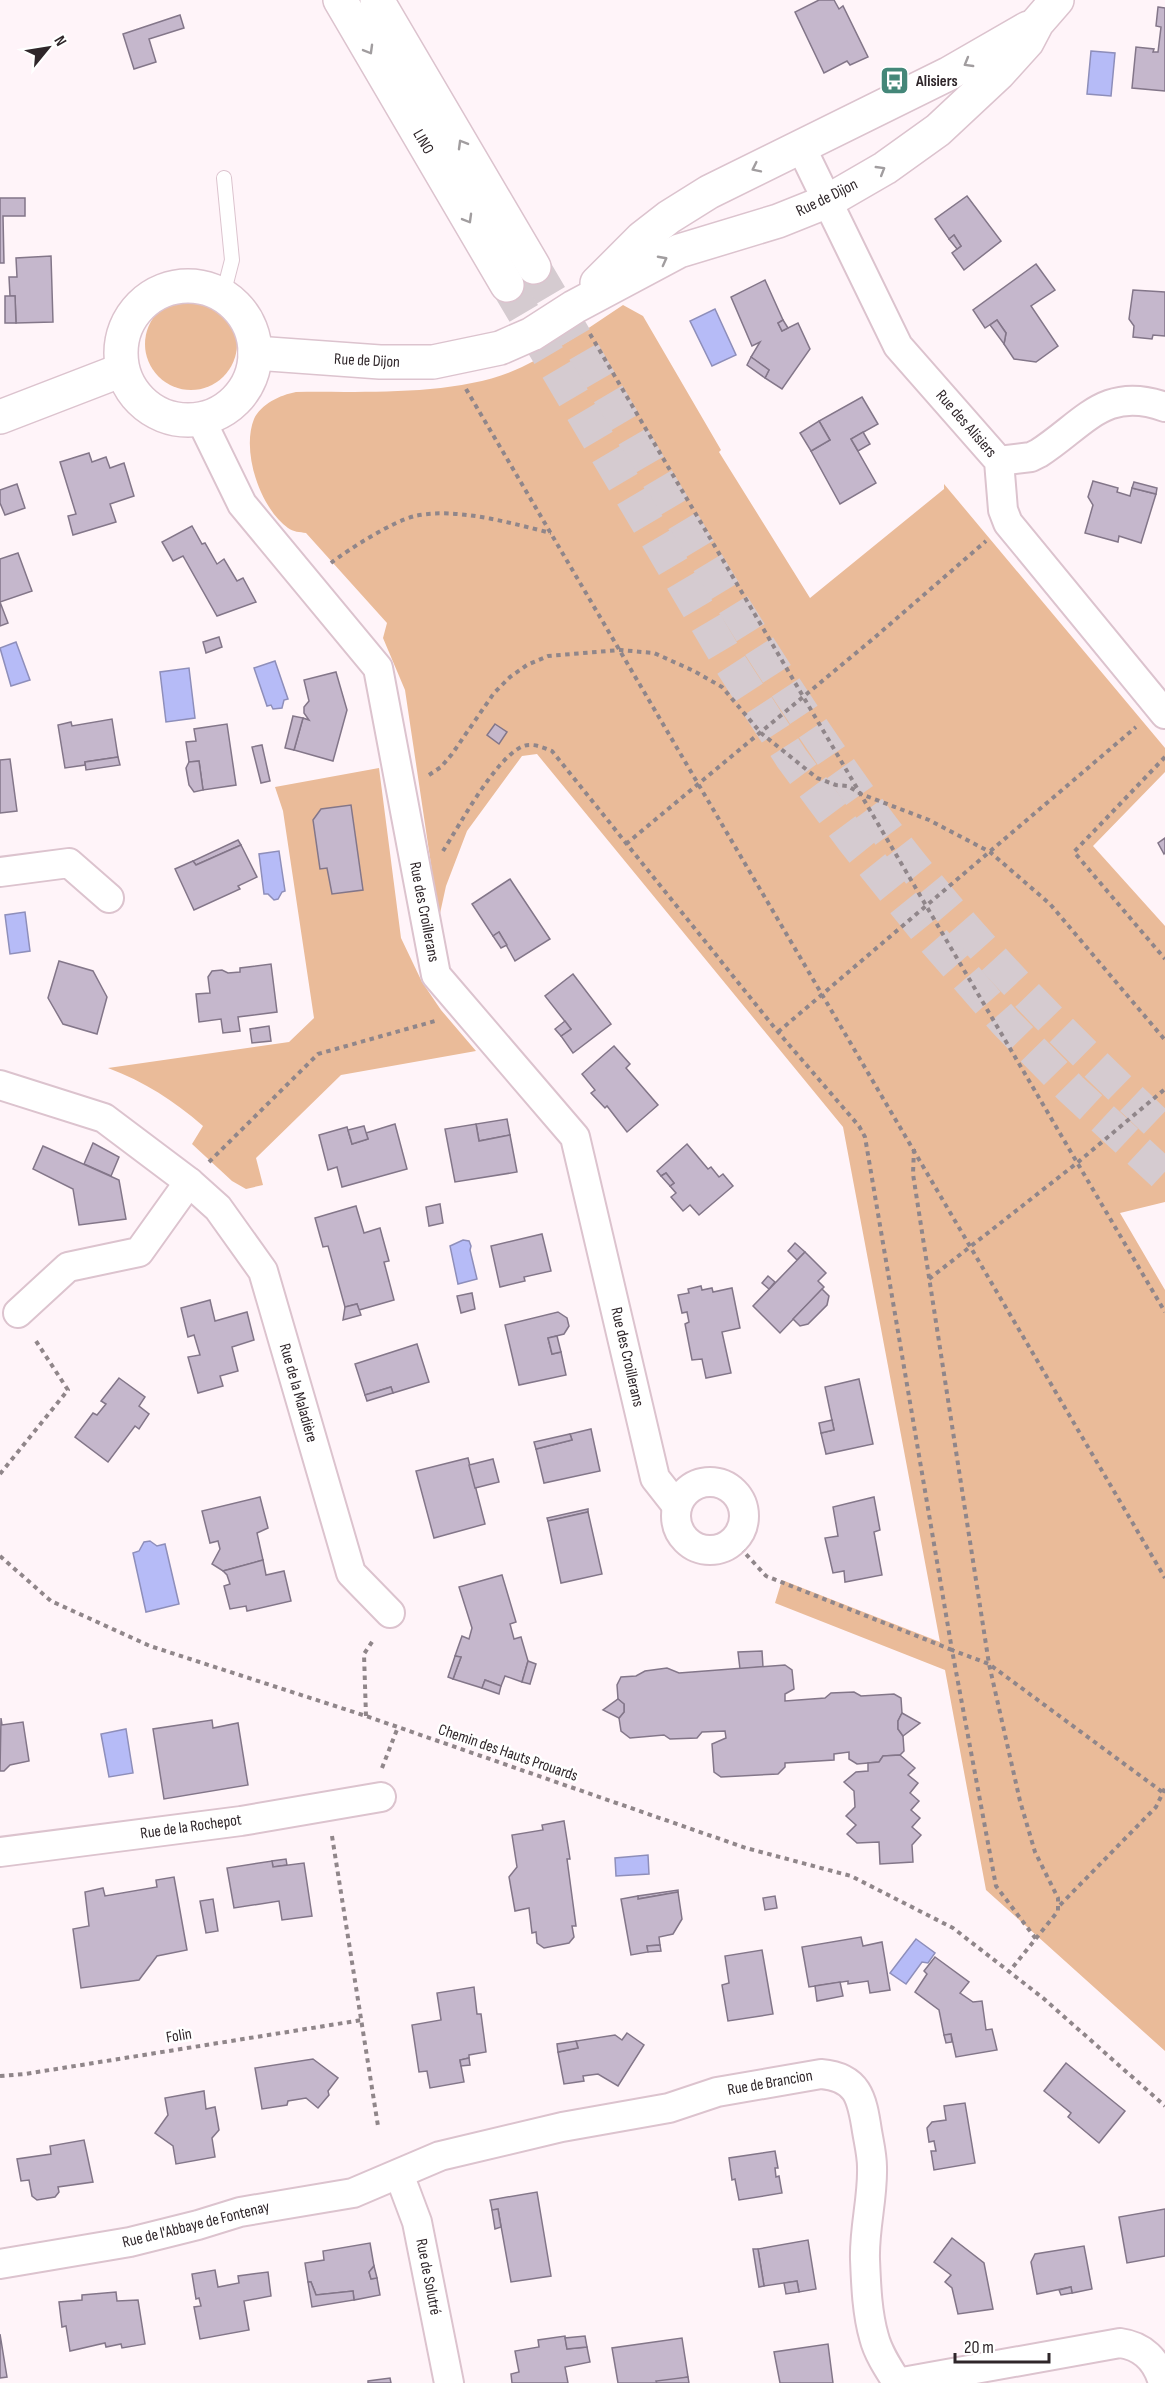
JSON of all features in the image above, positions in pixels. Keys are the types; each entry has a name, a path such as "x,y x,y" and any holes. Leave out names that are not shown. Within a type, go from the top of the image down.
{"main road":[{"name":"LINO","path":"340,0 507,285"},
{"name":"LINO","path":"377,0 534,267"},
{"name":"Rue de Dijon","path":"574,307 642,238 669,217 745,173 948,74 1047,11"},
{"name":"Rue de Dijon","path":"255,353 380,362 433,363 500,348 532,334 574,307 679,251 778,221 828,201 885,168 938,130 999,73 1027,42 1047,11"},
{"path":"179,285 202,286 223,295 240,310 252,331 255,353 251,376 240,396 222,411 201,420 181,420 161,415 144,404 130,389 122,370 120,347 126,325 138,306 157,292 179,285"},
{"path":"0,417 122,370"}],"street":[{"name":"Rue des Alisiers","path":"801,147 898,346 999,461 1003,510 1008,523 1162,711"},
{"path":"999,461 1031,457 1039,453 1092,412 1105,405 1146,400 1165,407"},
{"name":"Rue des Croillerans","path":"201,420 242,504 378,668 436,975 575,1137 655,1478 677,1506 678,1528 683,1538 692,1546 714,1551 734,1541"},
{"path":"0,872 69,863 109,898"},
{"name":"Rue de la Maladière","path":"0,1085 104,1118 189,1182 218,1208 263,1271 351,1573 390,1613"},
{"path":"18,1313 68,1267 139,1252 189,1182"},
{"path":"677,1506 682,1496 690,1488 700,1483 712,1481 723,1484 740,1499 744,1510 741,1532 734,1541"},
{"name":"Rue de la Rochepot","path":"0,1852 241,1821 381,1797"},
{"name":"Rue de Brancion","path":"562,2127 669,2108 717,2092 821,2074 844,2079 859,2095 863,2106 872,2166 865,2235 865,2259 873,2337 883,2360 897,2382"},
{"name":"Rue de l'Abbaye de Fontenay","path":"0,2264 130,2242 190,2228 240,2212 353,2193 440,2156 562,2127"},
{"name":"Rue de Solutré","path":"399,2174 417,2222 449,2383"},
{"path":"897,2382 1120,2343 1131,2345 1150,2357 1157,2366 1163,2383"}],"lane":[{"path":"223,295 232,260 224,178"}],"path":[{"path":"574,307 1165,1312"},
{"path":"449,360 1165,1578"},
{"path":"306,581 336,559 397,523 415,516 453,514 497,520 551,533"},
{"path":"626,844 761,733 1008,523"},
{"path":"399,782 429,775 441,767 494,693 510,677 527,665 548,656 620,650 654,654 694,671 722,687 761,733 817,778 836,785 848,786 861,794 929,820 990,852 1050,904 1165,1040"},
{"path":"778,1032 990,852 1162,711"},
{"path":"416,870 439,856 497,768 521,747 533,744 552,751 778,1032 866,1137 952,1650 996,1886 1036,1939"},
{"path":"1165,758 1074,852 1165,959"},
{"path":"189,1182 318,1054 467,1012"},
{"path":"929,1279 1077,1163 1165,1089"},
{"path":"914,1148 913,1174 989,1664 1020,1800 1035,1852 1058,1898 1059,1906 1058,1911 1009,1972"},
{"path":"0,1474 68,1390 18,1313"},
{"path":"734,1541 765,1576 989,1664 1164,1791 1156,1807 1059,1906"},
{"name":"Chemin des Hauts Prouards","path":"0,1556 51,1601 150,1646 366,1716 746,1848 850,1876 953,1928 1067,2019 1165,2106"},
{"path":"366,1716 364,1654 390,1613"},
{"path":"381,1797 382,1766 398,1727"},
{"path":"327,1806 378,2126"},
{"name":"Folin","path":"0,2076 25,2074 362,2020"}],"shaded area":[{"path":"191,298 209,301 224,311 234,326 237,344 234,362 224,377 209,387 191,390 173,387 158,377 148,362 145,344 148,326 158,311 173,301"},
{"path":"623,305 643,316 721,450 719,452 810,598 944,489 944,484 1165,748 1165,772 1093,846 1165,926 1165,1202 1120,1213 1165,1290 1165,2051 986,1890 945,1670 775,1603 782,1580 940,1642 843,1127 537,754 522,756 467,831 446,886 439,918 405,690 383,638 387,623 306,533 290,529 278,519 269,507 256,478 250,447 254,419 266,405 284,395 296,392 381,392 441,388 497,377 548,353"},
{"path":"379,768 401,938 422,982 441,1010 476,1051 341,1075 256,1158 263,1185 246,1189 232,1181 192,1144 203,1126 158,1092 108,1068 289,1042 314,1018 283,811 275,787"}],"water":[{"path":"1091,51 1115,53 1111,96 1087,94"},
{"path":"715,309 736,355 712,366 690,321"},
{"path":"16,642 30,680 11,686 0,648"},
{"path":"275,661 288,699 284,700 282,708 273,709 271,705 267,706 254,668"},
{"path":"189,668 195,718 166,722 160,672"},
{"path":"279,851 285,891 274,900 268,894 264,894 259,854"},
{"path":"25,912 30,951 10,954 5,915"},
{"path":"463,1240 469,1241 471,1246 477,1279 458,1284 450,1246"},
{"path":"150,1541 157,1546 165,1544 179,1604 146,1612 133,1553 139,1551 144,1542"},
{"path":"126,1729 133,1773 109,1777 101,1734"},
{"path":"648,1855 649,1874 616,1876 615,1858"},
{"path":"916,1939 935,1953 928,1963 922,1962 906,1984 890,1973"}],"building":[{"path":"819,0 834,0 839,9 843,6 868,57 850,65 847,61 824,73 795,12"},
{"path":"1158,7 1165,8 1165,91 1132,88 1136,47 1154,49 1153,52 1158,52 1161,27 1156,26"},
{"path":"180,15 184,28 149,39 156,62 134,69 123,34"},
{"path":"967,196 1001,241 964,270 952,253 961,246 954,235 949,239 935,219"},
{"path":"0,198 25,198 25,216 3,216 4,263 0,263"},
{"path":"954,235 961,246 957,249 949,239"},
{"path":"51,256 53,322 16,323 15,296 10,296 9,277 17,277 16,258"},
{"path":"1036,264 1055,290 1031,306 1058,346 1036,362 1014,359 1004,344 1006,333 997,320 985,328 973,310"},
{"path":"765,280 783,320 778,323 782,331 798,323 810,349 782,389 765,378 769,370 751,357 760,342 752,346 731,297"},
{"path":"1133,290 1165,292 1165,336 1153,335 1152,339 1133,337 1134,326 1129,319"},
{"path":"5,296 15,296 16,323 5,323"},
{"path":"783,320 788,328 782,331 778,323"},
{"path":"997,320 1006,333 1004,344 990,325"},
{"path":"751,357 769,370 765,378 747,365"},
{"path":"862,397 878,424 851,439 876,483 840,504 811,451 830,440 819,421"},
{"path":"819,421 830,440 811,451 800,433"},
{"path":"863,432 870,444 858,451 851,439"},
{"path":"89,453 92,462 106,457 110,468 124,463 134,496 110,504 116,522 73,535 68,516 76,514 60,462"},
{"path":"1093,481 1118,488 1117,492 1130,496 1132,488 1156,494 1141,543 1119,536 1118,542 1085,533 1093,505 1088,497"},
{"path":"1134,482 1157,488 1156,494 1132,488"},
{"path":"17,484 25,508 5,515 0,503 0,490"},
{"path":"192,526 217,564 224,559 237,581 243,578 256,602 217,616 183,556 173,561 162,542"},
{"path":"18,553 32,591 0,602 0,559"},
{"path":"0,602 8,623 0,626"},
{"path":"219,637 222,647 206,653 203,642"},
{"path":"336,672 347,710 333,761 294,750 303,718 309,720 304,713 304,707 309,701 304,680"},
{"path":"293,716 303,718 294,750 285,748"},
{"path":"112,719 118,757 85,762 85,765 65,768 58,725 71,722 72,726"},
{"path":"227,724 236,785 203,790 199,761 189,762 186,742 196,741 194,729"},
{"path":"495,724 507,732 499,744 487,735"},
{"path":"262,745 270,781 261,783 252,747"},
{"path":"118,757 120,765 86,770 85,762"},
{"path":"10,759 17,811 0,813 0,760"},
{"path":"199,761 203,790 194,792 189,785 186,768 189,762"},
{"path":"351,805 363,890 332,894 327,868 320,869 313,820 321,809"},
{"path":"1165,838 1165,853 1164,854 1158,843"},
{"path":"238,840 241,845 196,865 193,861"},
{"path":"241,845 257,877 238,886 240,889 194,910 175,869 193,861 196,865"},
{"path":"510,879 550,939 515,961 499,932 493,936 472,904"},
{"path":"499,932 507,945 501,948 493,936"},
{"path":"59,961 93,971 107,997 97,1034 63,1024 48,998"},
{"path":"271,964 277,1012 238,1017 240,1031 223,1033 221,1019 199,1022 196,994 210,993 208,977 212,971 240,972 240,968"},
{"path":"573,974 611,1024 573,1053 561,1036 571,1029 545,996"},
{"path":"565,1021 571,1029 561,1036 555,1029"},
{"path":"269,1026 271,1041 252,1043 250,1029"},
{"path":"614,1046 630,1064 626,1068 658,1105 627,1132 607,1106 605,1108 591,1093 595,1090 582,1074"},
{"path":"507,1119 510,1135 479,1141 476,1124"},
{"path":"395,1124 407,1169 342,1187 337,1167 328,1170 319,1135 347,1127 352,1144 368,1139 366,1133"},
{"path":"476,1124 479,1141 510,1135 517,1172 455,1182 445,1129"},
{"path":"364,1126 368,1139 352,1144 348,1130"},
{"path":"93,1143 119,1157 111,1176 84,1164"},
{"path":"687,1144 708,1169 711,1167 719,1177 723,1174 733,1186 699,1215 690,1205 683,1211 671,1197 676,1193 670,1186 674,1183 666,1173 661,1176 657,1171"},
{"path":"43,1146 119,1180 126,1219 79,1225 73,1189 33,1169"},
{"path":"666,1173 674,1183 670,1186 661,1176"},
{"path":"440,1204 443,1223 429,1226 426,1207"},
{"path":"356,1206 364,1233 380,1228 389,1261 384,1262 394,1300 359,1310 357,1304 345,1307 328,1246 323,1247 315,1218"},
{"path":"542,1234 551,1271 524,1277 525,1281 500,1287 491,1246"},
{"path":"795,1243 805,1252 797,1260 788,1251"},
{"path":"805,1252 826,1273 818,1281 824,1287 780,1333 753,1306"},
{"path":"768,1276 775,1282 769,1289 762,1283"},
{"path":"701,1286 702,1290 712,1288 713,1292 732,1288 740,1328 722,1332 731,1373 706,1378 702,1359 692,1360 685,1324 689,1322 687,1312 682,1313 678,1295 689,1293 688,1289"},
{"path":"822,1289 829,1296 827,1305 808,1324 800,1326 793,1319"},
{"path":"472,1293 475,1309 461,1313 457,1296"},
{"path":"210,1300 215,1321 247,1312 254,1340 232,1347 238,1371 220,1376 223,1386 198,1393 188,1357 200,1355 194,1335 188,1337 181,1308"},
{"path":"357,1304 361,1315 343,1320 345,1307"},
{"path":"558,1312 567,1318 569,1326 564,1334 548,1338 552,1354 561,1352 566,1375 519,1385 505,1325"},
{"path":"557,1336 561,1352 552,1354 548,1338"},
{"path":"417,1344 429,1382 393,1393 391,1387 365,1395 355,1364"},
{"path":"119,1378 145,1397 139,1406 149,1414 139,1429 135,1426 108,1462 75,1437 93,1413 97,1415 106,1404 101,1401"},
{"path":"859,1379 873,1444 826,1454 821,1433 834,1430 825,1387"},
{"path":"391,1387 393,1393 367,1401 365,1395"},
{"path":"832,1420 834,1430 821,1433 819,1423"},
{"path":"591,1429 600,1471 544,1483 536,1449 572,1440 570,1434"},
{"path":"570,1434 572,1440 536,1449 534,1442"},
{"path":"468,1458 485,1524 434,1538 416,1471"},
{"path":"493,1459 499,1482 475,1488 469,1465"},
{"path":"260,1497 268,1528 257,1533 263,1560 223,1571 212,1564 220,1549 218,1541 210,1543 202,1511"},
{"path":"874,1497 880,1530 874,1532 882,1575 845,1582 844,1571 833,1573 825,1538 838,1536 833,1507"},
{"path":"588,1509 588,1512 548,1521 547,1518"},
{"path":"588,1512 602,1574 561,1583 548,1521"},
{"path":"263,1560 266,1575 284,1571 291,1601 247,1611 246,1606 230,1609 224,1586 230,1584 223,1571"},
{"path":"502,1575 516,1622 510,1624 514,1639 521,1637 528,1661 522,1682 505,1676 501,1686 485,1680 482,1688 453,1679 461,1657 455,1656 462,1636 469,1639 472,1628 459,1587"},
{"path":"762,1651 763,1667 740,1669 738,1652"},
{"path":"455,1656 461,1657 453,1679 448,1677"},
{"path":"528,1661 536,1664 530,1684 522,1682"},
{"path":"785,1665 792,1670 794,1689 785,1694 785,1701 825,1698 831,1693 854,1692 861,1696 894,1694 901,1698 902,1713 898,1721 898,1729 903,1736 904,1751 900,1755 883,1756 879,1762 857,1764 849,1759 849,1752 834,1754 834,1760 785,1763 785,1767 778,1774 721,1777 714,1772 712,1744 726,1738 725,1731 702,1732 697,1738 670,1739 664,1735 630,1738 621,1731 619,1718 624,1712 624,1704 618,1699 617,1685 621,1677 636,1676 645,1671 667,1668 679,1673"},
{"path":"485,1680 501,1686 499,1694 482,1688"},
{"path":"618,1699 624,1704 624,1712 619,1718 603,1710"},
{"path":"902,1713 920,1723 903,1736 898,1729 898,1721"},
{"path":"1,1718 2,1725 23,1722 29,1761 10,1765 4,1771 0,1771"},
{"path":"212,1720 213,1728 238,1723 248,1785 164,1799 153,1729"},
{"path":"900,1755 915,1768 908,1775 918,1783 910,1793 919,1801 911,1810 920,1818 912,1827 921,1835 912,1845 913,1862 880,1864 879,1842 857,1843 847,1834 856,1825 846,1816 855,1807 854,1791 844,1782 856,1772 868,1771 868,1763 879,1762 883,1756"},
{"path":"564,1821 576,1926 572,1926 574,1937 569,1943 544,1948 537,1943 536,1932 532,1933 529,1908 515,1911 509,1877 517,1867 512,1835 543,1830 542,1825"},
{"path":"286,1859 287,1865 273,1867 272,1861"},
{"path":"272,1861 273,1867 304,1863 312,1916 282,1920 279,1901 234,1908 227,1868"},
{"path":"174,1877 187,1950 157,1956 139,1980 81,1988 73,1929 89,1926 85,1892 103,1888 105,1896 157,1887 156,1880"},
{"path":"678,1890 678,1892 638,1899 638,1896"},
{"path":"678,1892 682,1919 673,1934 659,1937 660,1945 647,1946 648,1952 631,1955 621,1899 638,1896 638,1899"},
{"path":"775,1896 777,1908 765,1910 763,1898"},
{"path":"213,1899 218,1931 206,1933 200,1901"},
{"path":"861,1937 863,1946 882,1942 890,1990 870,1993 868,1981 848,1984 848,1981 809,1987 802,1947"},
{"path":"660,1945 661,1951 648,1952 647,1946"},
{"path":"762,1950 773,2014 728,2021 722,1985 729,1983 725,1956"},
{"path":"935,1957 969,1982 960,1993 973,2002 982,2001 986,2030 992,2029 997,2050 956,2057 951,2034 944,2035 939,2010 915,1992 927,1974 924,1971"},
{"path":"840,1982 843,1996 817,2001 815,1986"},
{"path":"474,1987 477,2014 481,2014 486,2052 469,2055 469,2058 460,2060 464,2082 430,2088 427,2071 419,2072 412,2025 441,2020 437,1993"},
{"path":"627,2033 644,2045 618,2086 598,2074 583,2076 584,2081 564,2084 558,2052 578,2048 576,2041 615,2035 622,2040"},
{"path":"951,2034 952,2042 946,2043 944,2035"},
{"path":"576,2041 578,2048 558,2052 557,2044"},
{"path":"469,2058 470,2065 461,2066 460,2060"},
{"path":"313,2059 338,2078 328,2091 329,2095 318,2108 306,2098 288,2101 287,2105 262,2109 255,2068"},
{"path":"1066,2063 1125,2111 1099,2143 1068,2117 1071,2113 1044,2091"},
{"path":"204,2091 206,2109 215,2107 219,2130 212,2138 215,2157 176,2164 173,2146 155,2133 168,2115 165,2098"},
{"path":"965,2103 975,2163 934,2170 931,2151 936,2151 934,2141 929,2142 927,2128 932,2122 946,2120 944,2106"},
{"path":"84,2140 93,2182 58,2187 59,2192 55,2197 37,2200 32,2196 29,2180 21,2181 17,2159 51,2154 50,2146"},
{"path":"775,2151 778,2168 775,2168 776,2177 779,2176 782,2193 739,2200 735,2179 732,2180 729,2158"},
{"path":"537,2192 551,2276 511,2282 498,2209 492,2210 490,2200"},
{"path":"498,2209 501,2227 495,2229 492,2210"},
{"path":"1165,2209 1165,2256 1127,2263 1119,2217"},
{"path":"952,2238 984,2263 993,2309 958,2314 952,2288 945,2282 951,2275 934,2262"},
{"path":"808,2240 816,2289 799,2292 797,2281 764,2286 758,2249"},
{"path":"370,2243 374,2266 369,2272 371,2279 377,2278 380,2295 354,2300 353,2291 316,2295 311,2282 308,2282 305,2263 324,2260 323,2251"},
{"path":"1084,2246 1092,2289 1072,2293 1071,2287 1037,2294 1031,2262 1035,2254"},
{"path":"753,2249 758,2249 764,2286 759,2287"},
{"path":"374,2266 377,2278 371,2279 369,2272"},
{"path":"215,2270 218,2287 239,2283 238,2276 268,2272 271,2296 244,2301 249,2330 200,2339 194,2307 201,2306 199,2298 196,2299 192,2274"},
{"path":"797,2281 799,2292 786,2294 784,2283"},
{"path":"308,2282 311,2282 316,2295 353,2291 354,2300 312,2307"},
{"path":"1071,2287 1072,2293 1061,2295 1059,2290"},
{"path":"116,2292 117,2301 138,2300 145,2344 122,2348 121,2344 106,2347 105,2343 70,2351 66,2326 62,2327 59,2302 82,2300 82,2295"},
{"path":"0,2334 7,2377 0,2378"},
{"path":"565,2336 567,2349 587,2347 590,2362 565,2367 568,2383 512,2383 511,2374 519,2372 515,2351 539,2347 538,2340"},
{"path":"585,2336 587,2347 567,2349 565,2338"},
{"path":"682,2338 688,2377 657,2383 618,2383 612,2348"},
{"path":"828,2344 833,2383 780,2383 774,2352"},
{"path":"688,2377 689,2383 657,2383 656,2381"},
{"path":"390,2378 391,2383 368,2383 368,2381"}],"tunnel":[{"path":"534,267 742,619 831,756 879,822 911,864 1015,983 1165,1131"},
{"path":"507,285 730,663 792,759 854,842 930,936 1005,1022 1071,1089 1165,1176"}],"place":[{"name":"Alisiers","path":"895,81"}]}
